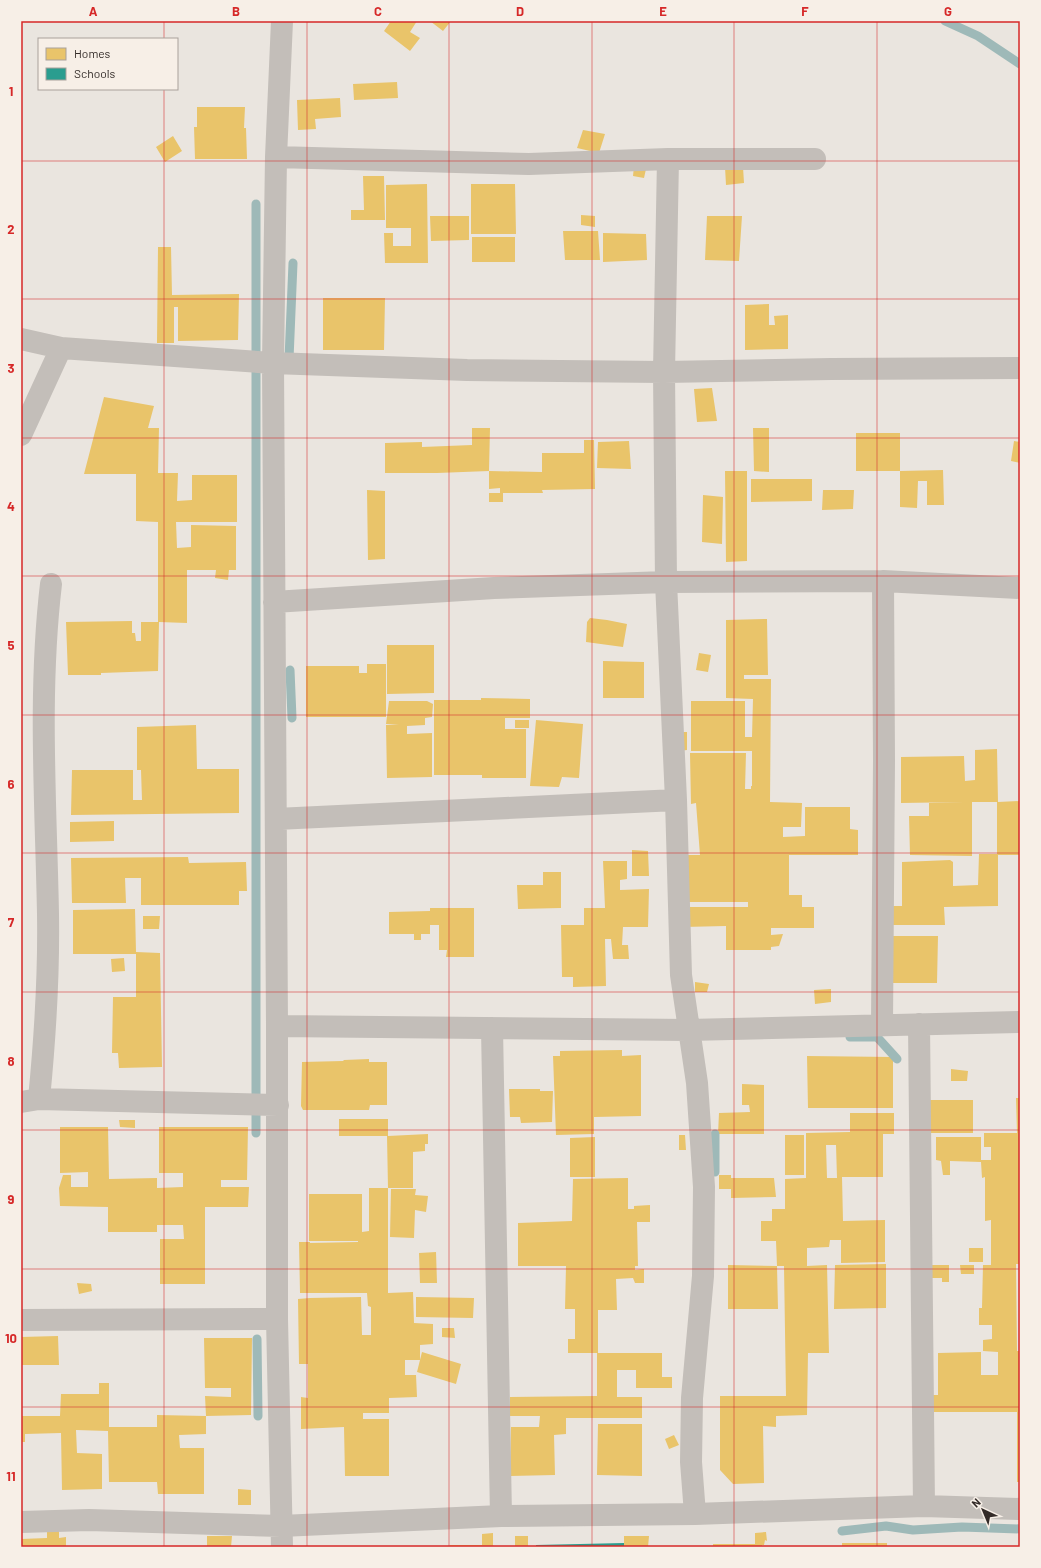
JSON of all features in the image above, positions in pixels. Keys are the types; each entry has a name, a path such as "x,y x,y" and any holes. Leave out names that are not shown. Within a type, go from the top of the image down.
{"street":[{"path":"282,21 276,157 273,363 278,1026 277,1319 282,1547"},
{"path":"276,157 529,164 668,159 816,159"},
{"path":"668,159 664,372 666,582 676,800 681,975 697,1083 704,1187 703,1276 692,1398 691,1462 695,1514"},
{"path":"21,339 61,348 273,363 467,370 664,372 1020,368"},
{"path":"21,435 61,348"},
{"path":"274,602 494,588 666,582 884,581 1020,588"},
{"path":"882,1025 884,581"},
{"path":"50,584 46,629 44,704 48,917 46,1022 30,1101 278,1105"},
{"path":"276,819 676,800"},
{"path":"278,1026 688,1030 1020,1022"},
{"path":"919,1024 924,1506"},
{"path":"492,1028 501,1516"},
{"path":"21,1320 277,1319"},
{"path":"21,1522 89,1520 281,1526 501,1516 695,1514 924,1506 1020,1509"}],"building: Homes":[{"path":"391,21 417,21 410,32 420,38 410,51 384,31"},
{"path":"430,21 451,21 443,31"},
{"path":"397,82 398,98 354,100 353,84"},
{"path":"340,98 341,117 315,119 316,129 298,130 297,100"},
{"path":"197,107 245,107 244,128 246,128 247,159 195,159 194,127 197,127"},
{"path":"583,130 605,134 599,153 577,148"},
{"path":"173,136 182,151 165,162 156,147"},
{"path":"634,166 646,169 644,178 633,176"},
{"path":"725,167 743,167 744,183 726,185"},
{"path":"363,176 384,176 385,220 351,220 351,210 364,210"},
{"path":"427,184 428,263 385,263 384,233 393,233 393,246 411,246 411,228 386,228 386,185"},
{"path":"471,184 515,184 516,234 471,234"},
{"path":"581,215 595,216 595,227 581,225"},
{"path":"430,216 469,216 469,240 431,241"},
{"path":"707,216 742,216 739,261 705,260"},
{"path":"563,231 598,231 600,260 565,260"},
{"path":"603,233 646,234 647,260 603,262"},
{"path":"472,237 515,237 515,262 472,262"},
{"path":"158,247 171,247 172,295 239,294 238,340 178,341 178,307 174,307 174,343 157,343"},
{"path":"323,298 385,298 384,350 323,350"},
{"path":"769,304 769,325 775,325 774,316 788,315 788,349 745,350 745,305"},
{"path":"712,388 717,421 697,422 694,389"},
{"path":"104,397 154,406 148,428 159,428 158,473 178,473 177,501 192,500 192,475 237,475 237,522 176,522 177,548 191,547 191,525 236,526 236,570 229,570 228,580 215,578 216,570 187,570 187,623 159,622 158,671 101,673 101,675 68,675 66,622 132,621 132,633 135,633 136,641 141,641 141,622 158,622 158,522 136,521 136,474 84,474"},
{"path":"472,428 490,428 489,471 385,473 385,443 422,442 422,447 472,445"},
{"path":"753,428 769,428 769,472 754,471"},
{"path":"856,433 900,433 900,471 856,471"},
{"path":"584,440 594,440 595,489 542,490 543,493 503,493 503,502 489,502 489,493 500,493 500,488 489,489 489,471 542,472 542,453 584,453"},
{"path":"629,441 631,469 597,468 598,442"},
{"path":"1014,441 1020,442 1020,463 1011,461"},
{"path":"943,470 944,505 927,505 927,481 918,481 917,508 900,507 900,471"},
{"path":"725,471 747,471 747,561 726,562"},
{"path":"751,479 812,479 812,501 751,502"},
{"path":"367,490 385,491 385,559 368,560"},
{"path":"823,490 854,490 853,509 822,510"},
{"path":"703,495 723,497 722,544 702,542"},
{"path":"590,618 627,624 623,647 586,642 587,622"},
{"path":"767,619 768,675 744,675 744,679 771,679 770,802 802,803 801,827 783,827 783,837 805,836 805,807 850,807 850,829 858,830 858,855 789,855 789,895 802,895 802,907 814,907 814,928 771,928 771,935 783,934 779,946 771,947 771,950 726,950 726,926 683,927 683,907 748,907 748,902 684,902 683,855 700,855 696,803 691,804 690,753 746,753 745,789 751,789 752,751 691,751 691,701 745,701 745,737 752,737 753,699 726,698 726,620"},
{"path":"387,645 434,645 434,693 387,694"},
{"path":"699,653 711,655 708,672 696,670"},
{"path":"603,661 644,662 644,698 603,698"},
{"path":"367,664 386,664 386,717 306,717 306,666 359,666 359,673 367,673"},
{"path":"481,698 530,699 530,718 505,718 505,729 526,729 526,778 482,778 482,775 434,775 434,700 481,700"},
{"path":"389,701 427,701 433,704 432,717 425,718 425,725 407,726 407,734 432,733 432,777 387,778 386,725 399,725 386,724"},
{"path":"515,720 529,720 529,728 515,728"},
{"path":"536,720 583,724 579,778 562,777 559,787 530,786"},
{"path":"196,725 197,769 239,769 239,813 71,815 72,770 133,770 133,800 142,800 141,770 137,770 137,727"},
{"path":"678,732 687,732 687,750 679,751"},
{"path":"997,749 998,802 1020,801 1020,855 998,855 998,906 944,907 945,925 892,925 891,906 902,906 902,862 950,860 953,862 953,886 978,885 979,854 997,854 997,802 972,802 972,856 910,855 909,816 929,816 929,803 965,802 901,803 901,757 964,756 965,781 975,780 975,750"},
{"path":"114,821 114,841 70,842 70,822"},
{"path":"632,850 648,851 649,876 632,876"},
{"path":"188,857 189,863 246,862 247,891 239,891 239,905 141,905 141,878 125,878 126,903 72,903 71,858"},
{"path":"603,861 627,861 627,879 620,880 620,890 649,889 648,927 623,927 622,945 628,945 629,959 613,959 611,939 605,939 606,986 573,987 573,977 562,977 561,925 584,925 584,908 605,908"},
{"path":"543,872 561,872 561,908 518,909 517,885 543,885"},
{"path":"430,908 474,908 474,957 446,957 447,950 439,950 439,925 430,925 430,934 421,934 421,940 414,940 414,934 389,934 389,912 430,911"},
{"path":"135,909 136,952 160,953 162,1067 119,1068 118,1053 112,1053 113,997 136,997 136,954 73,954 73,910"},
{"path":"143,916 160,916 159,929 143,929"},
{"path":"893,936 938,936 937,983 892,983"},
{"path":"124,958 125,971 112,972 111,959"},
{"path":"695,982 709,984 707,992 695,992"},
{"path":"831,989 831,1002 815,1004 814,990"},
{"path":"622,1050 622,1056 641,1055 641,1116 594,1117 594,1134 556,1135 553,1056 560,1056 560,1051"},
{"path":"807,1056 893,1057 893,1108 808,1108"},
{"path":"369,1059 369,1062 387,1062 387,1105 370,1105 369,1110 303,1110 301,1106 302,1062"},
{"path":"951,1069 968,1071 967,1081 951,1081"},
{"path":"742,1084 764,1085 764,1134 718,1134 719,1113 750,1112 749,1105 742,1105"},
{"path":"509,1089 540,1089 540,1091 553,1091 552,1122 521,1123 520,1117 510,1117"},
{"path":"1016,1098 1020,1098 1020,1264 1016,1264 1017,1351 1020,1351 1020,1482 1017,1482 1017,1412 930,1412 930,1395 938,1395 938,1353 981,1352 981,1375 998,1375 998,1352 983,1351 983,1340 992,1339 992,1325 979,1325 979,1308 982,1308 983,1265 991,1265 991,1220 985,1221 985,1177 982,1178 981,1162 950,1161 950,1175 943,1175 941,1161 936,1160 936,1137 981,1137 981,1160 991,1160 991,1147 984,1147 984,1133 1017,1133"},
{"path":"928,1100 973,1100 973,1133 928,1133"},
{"path":"850,1113 894,1113 894,1134 883,1134 883,1177 842,1177 843,1221 885,1220 885,1262 841,1263 841,1240 830,1240 829,1247 807,1248 807,1266 827,1265 829,1353 808,1353 807,1415 776,1416 776,1427 763,1426 764,1483 733,1484 720,1470 720,1396 786,1396 784,1266 777,1266 776,1241 761,1241 761,1221 772,1221 772,1209 785,1209 785,1179 806,1178 806,1133 850,1132","holes":["826,1145 836,1145 837,1178 827,1178"]},
{"path":"339,1119 388,1119 388,1136 428,1134 428,1144 425,1144 425,1151 413,1152 413,1188 388,1188 387,1136 339,1136"},
{"path":"119,1120 135,1120 135,1128 120,1127"},
{"path":"60,1127 108,1127 109,1179 157,1178 157,1188 183,1187 183,1173 159,1173 159,1127 248,1127 247,1180 221,1180 221,1187 249,1187 248,1207 205,1207 205,1284 160,1284 160,1239 184,1239 183,1225 157,1225 157,1232 108,1232 108,1207 60,1206 59,1188 63,1175 71,1175 71,1187 88,1187 88,1172 60,1173"},
{"path":"679,1135 685,1135 686,1150 679,1150"},
{"path":"785,1135 804,1135 804,1175 785,1175"},
{"path":"595,1137 595,1177 570,1177 570,1138"},
{"path":"719,1175 731,1175 731,1178 774,1178 776,1197 731,1198 731,1189 719,1189"},
{"path":"628,1178 628,1209 634,1209 634,1206 650,1205 650,1222 637,1222 638,1266 635,1266 635,1270 644,1269 644,1283 635,1283 633,1278 616,1279 617,1310 598,1310 598,1353 662,1353 662,1377 672,1377 672,1388 636,1388 636,1370 617,1370 617,1397 642,1397 642,1418 566,1418 566,1434 554,1435 555,1475 510,1476 511,1427 539,1427 540,1416 510,1416 510,1397 597,1396 597,1353 568,1353 568,1339 575,1339 575,1309 565,1309 566,1266 518,1266 518,1223 572,1221 573,1179"},
{"path":"369,1188 388,1188 388,1293 413,1292 414,1323 433,1324 433,1344 420,1345 420,1360 405,1360 405,1375 416,1375 417,1397 389,1398 389,1413 363,1413 363,1419 389,1419 389,1476 345,1476 344,1427 301,1429 301,1397 308,1398 308,1364 299,1364 298,1299 361,1297 362,1335 371,1335 371,1307 368,1306 367,1293 300,1293 299,1242 358,1242 309,1241 309,1194 362,1194 362,1232 369,1231"},
{"path":"391,1189 416,1189 415,1195 428,1196 426,1212 415,1210 414,1238 390,1237"},
{"path":"969,1248 983,1248 983,1262 969,1262"},
{"path":"436,1252 437,1283 420,1283 419,1253"},
{"path":"886,1264 886,1308 834,1309 835,1265"},
{"path":"728,1265 777,1266 778,1309 728,1309"},
{"path":"927,1265 949,1265 949,1282 942,1282 942,1278 927,1278"},
{"path":"960,1265 974,1265 974,1274 961,1274"},
{"path":"77,1283 91,1284 92,1291 79,1294"},
{"path":"416,1297 474,1298 473,1318 416,1317"},
{"path":"442,1328 454,1328 455,1338 442,1337"},
{"path":"58,1336 59,1365 21,1365 21,1337"},
{"path":"204,1338 252,1338 251,1415 206,1416 205,1396 231,1397 231,1388 205,1388"},
{"path":"422,1352 461,1364 456,1384 417,1372"},
{"path":"99,1383 109,1383 109,1427 157,1427 157,1415 206,1416 206,1434 179,1435 180,1448 204,1448 204,1494 158,1494 157,1482 109,1482 108,1431 76,1430 77,1453 102,1454 102,1489 62,1490 61,1433 25,1434 25,1442 21,1442 21,1416 60,1416 61,1394 99,1394"},
{"path":"598,1424 642,1424 642,1476 597,1475"},
{"path":"674,1435 679,1445 669,1449 665,1439"},
{"path":"238,1489 251,1490 251,1505 238,1505"},
{"path":"47,1526 59,1526 59,1538 66,1537 66,1547 21,1547 21,1539 47,1538"},
{"path":"766,1532 767,1541 765,1540 762,1547 713,1547 713,1544 755,1544 755,1533"},
{"path":"493,1533 494,1547 450,1547 450,1545 482,1545 482,1534"},
{"path":"207,1536 232,1536 231,1547 207,1547"},
{"path":"515,1536 528,1536 528,1547 515,1547"},
{"path":"624,1536 649,1536 648,1547 624,1547"},
{"path":"842,1543 887,1543 887,1547 842,1547"}],"building: Schools":[{"path":"624,1543 624,1547 536,1547 536,1545"}],"waterway":[{"path":"945,21 978,36 1020,64"},
{"path":"256,204 256,355"},
{"path":"289,359 293,263"},
{"path":"256,371 256,1133"},
{"path":"290,670 292,718"},
{"path":"850,1037 877,1037 897,1059"},
{"path":"715,1134 715,1172"},
{"path":"257,1339 258,1416"},
{"path":"842,1531 886,1526 913,1530 962,1527 1020,1529"}]}
